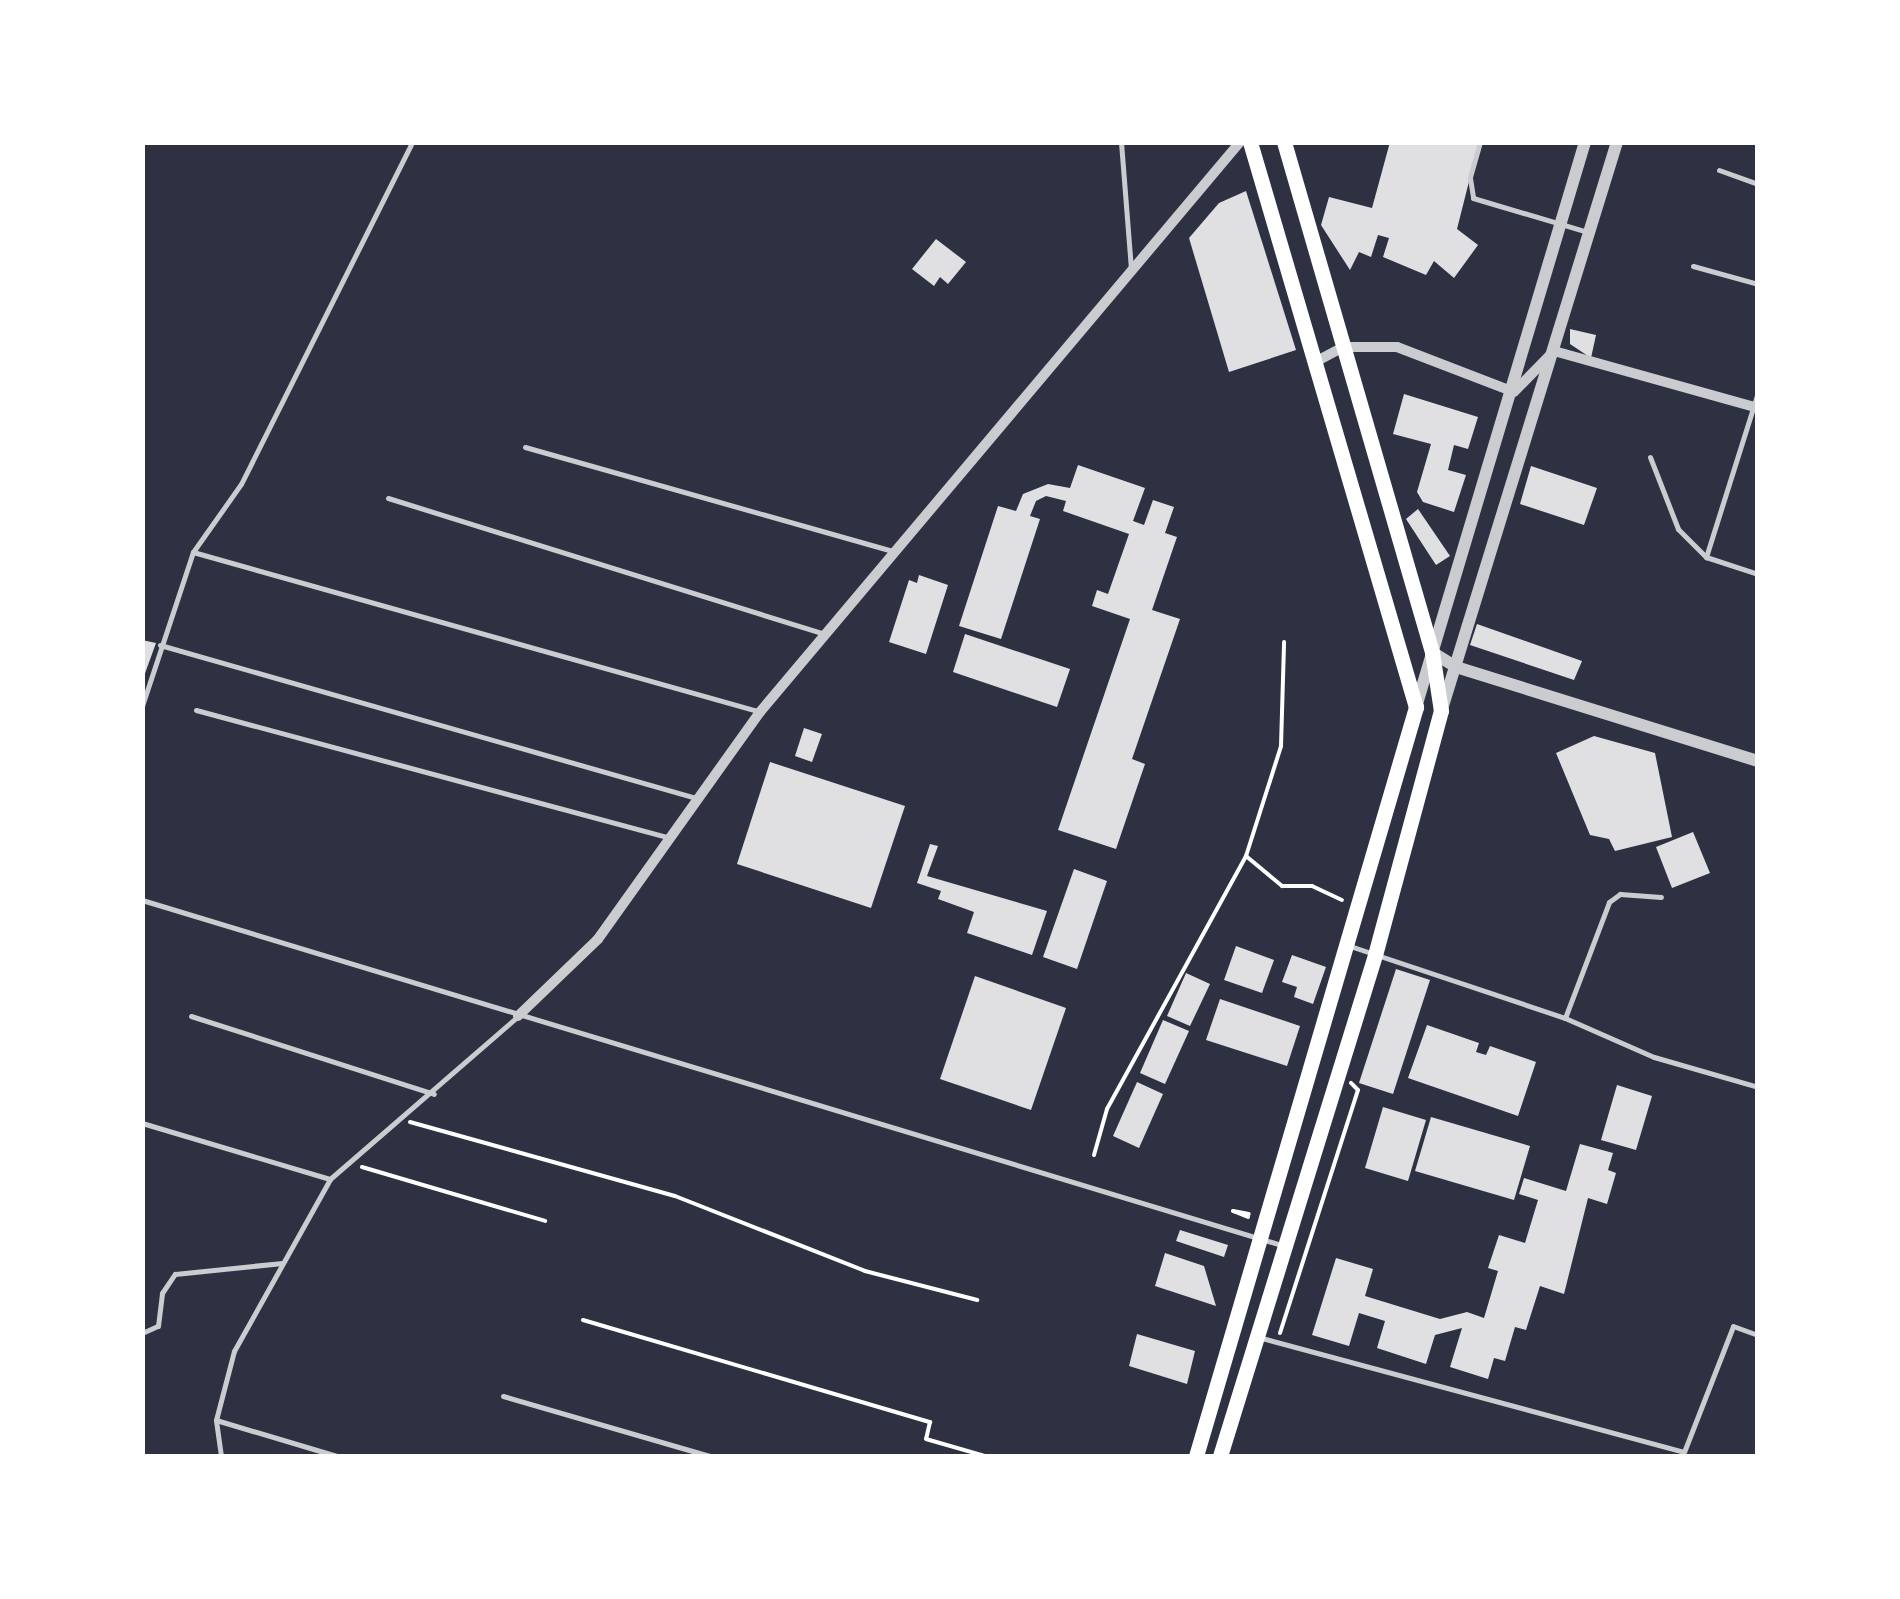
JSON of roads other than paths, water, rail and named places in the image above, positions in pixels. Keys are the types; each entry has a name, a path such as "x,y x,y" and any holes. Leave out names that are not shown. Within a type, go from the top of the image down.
{"main road":[{"path":"1196,1456 1256,1239 1350,946 1416,707 1250,142"},
{"path":"1220,1456 1375,954 1441,711 1432,652 1284,142"},
{"path":"1416,707 1441,711"}],"street":[{"path":"518,1016 598,939 674,838 760,712 892,551 1132,278 1240,142"},
{"path":"1416,707 1514,392 1586,142"},
{"path":"1441,711 1617,142"},
{"path":"1317,361 1343,348 1396,348 1514,392"},
{"path":"1514,392 1554,351"},
{"path":"1554,351 1756,408"},
{"path":"1432,652 1456,667 1758,760"}],"lane":[{"path":"142,706 192,552 241,484 412,142"},
{"path":"1122,142 1132,278"},
{"path":"1480,142 1470,178 1473,198 1589,232"},
{"path":"1720,170 1756,183 1758,170"},
{"path":"1693,266 1758,284"},
{"path":"1706,558 1758,392"},
{"path":"525,447 892,551"},
{"path":"1650,457 1678,529 1706,558 1758,574"},
{"path":"388,498 826,635"},
{"path":"192,552 760,712"},
{"path":"160,645 700,799"},
{"path":"196,710 674,838"},
{"path":"1565,1018 1608,902 1620,894 1661,897"},
{"path":"142,900 1284,1246"},
{"path":"1350,946 1565,1018 1654,1057 1758,1088"},
{"path":"191,1016 434,1094"},
{"path":"220,1456 216,1420 234,1351 330,1179 434,1094 518,1016"},
{"path":"142,1123 330,1179"},
{"path":"142,1333 158,1326 162,1293 175,1274 282,1263"},
{"path":"1255,1336 1684,1452 1733,1326 1758,1335"},
{"path":"502,1396 710,1456"},
{"path":"216,1420 338,1456"}]}
